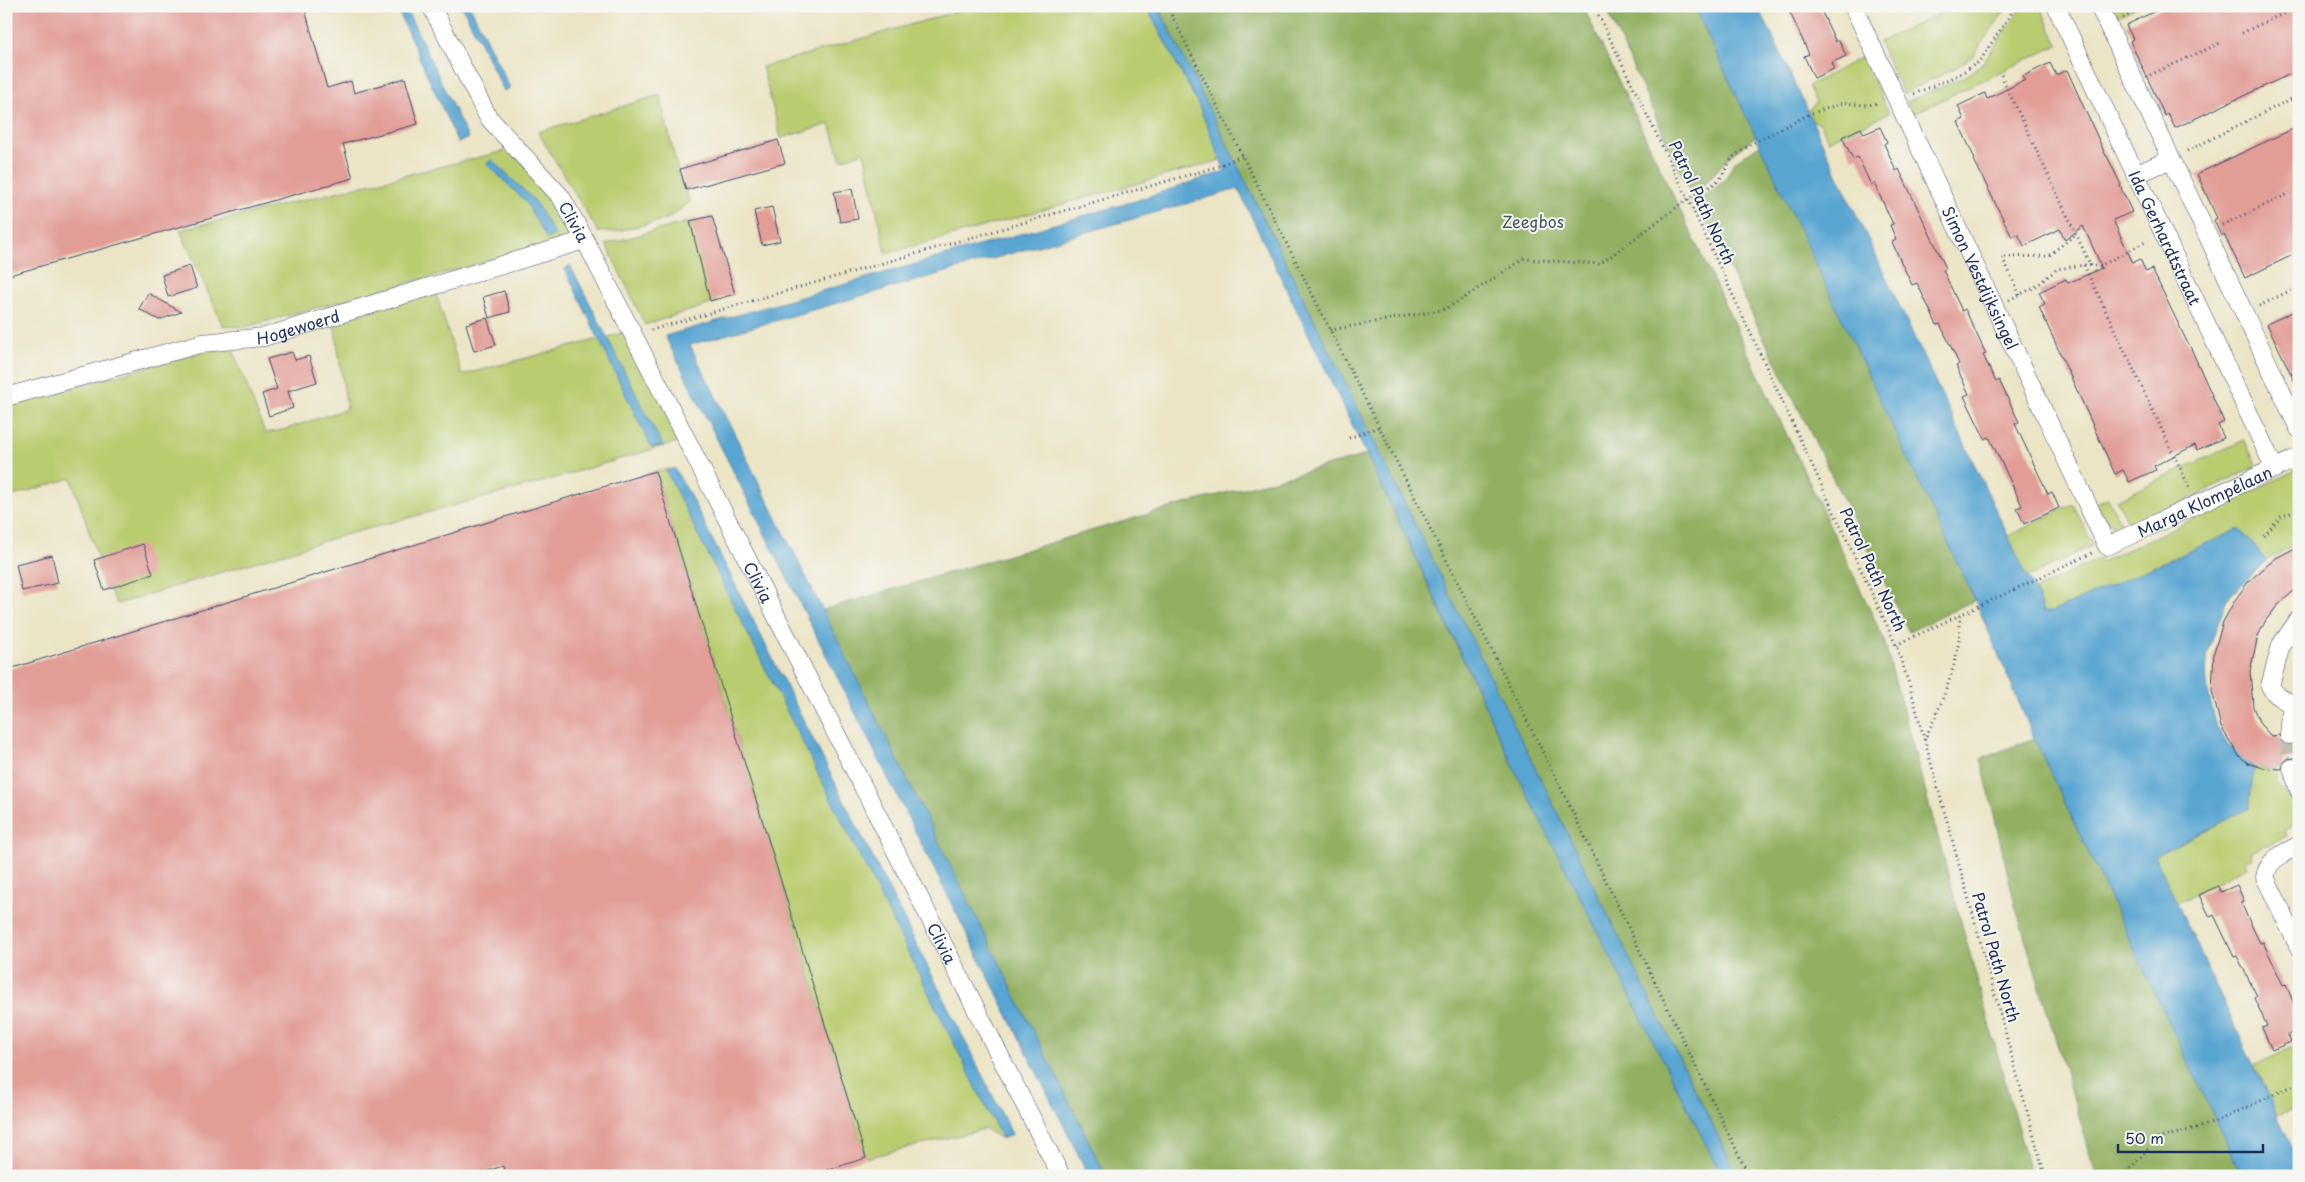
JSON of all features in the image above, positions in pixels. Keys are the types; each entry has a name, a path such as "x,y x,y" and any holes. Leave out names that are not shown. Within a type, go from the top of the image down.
{"street":[{"name":"Clivia","path":"431,6 488,117 561,197 586,240 1061,1176"},
{"name":"Simon Vestdijksingel","path":"1853,6 2108,546"},
{"name":"Ida Gerhardtstraat","path":"2056,6 2275,469"},
{"path":"2099,6 2299,429"},
{"path":"2135,175 2171,159"},
{"name":"Hogewoerd","path":"6,397 202,343 264,337 586,240"},
{"name":"Marga Klompélaan","path":"2108,546 2299,457"},
{"path":"2289,735 2296,704 2275,695 2270,686 2281,646 2299,619"},
{"path":"2292,768 2299,790"},
{"path":"2299,845 2275,858 2268,866 2266,877 2299,947"}],"path":[{"path":"1167,6 1560,786 1749,1176"},
{"name":"Patrol Path North","path":"1594,6 1688,199 1896,645 1910,687 2045,1176"},
{"path":"1330,330 1446,308 1524,259 1600,264 1688,199 1701,193 1720,179 1732,158 1751,144 1810,114 1843,103 1868,105 1898,100 1958,75 1979,62 2016,6"},
{"path":"2109,24 2146,6"},
{"path":"2242,33 2299,6"},
{"path":"2135,82 2220,43"},
{"path":"2001,75 2091,266"},
{"path":"2171,159 2299,95"},
{"path":"634,335 1216,167 1242,156"},
{"path":"2206,232 2290,193"},
{"path":"1996,307 2035,288 2057,269 2100,266 2163,232"},
{"path":"2020,295 2002,257 2048,256 2076,234"},
{"path":"2084,266 2198,505"},
{"path":"2245,313 2299,286"},
{"path":"1349,438 1379,427"},
{"path":"2264,536 2281,517 2295,511 2299,507"},
{"path":"1896,645 2108,546"},
{"path":"1924,741 1937,716 1947,687 1958,644 1961,624 1959,615"},
{"path":"2124,1176 2157,1139 2213,1123 2299,1083"}],"green space":[{"path":"976,6 1146,6 1199,106 1221,160 886,254 864,152 841,160 830,124 781,138 762,67"},
{"name":"Zeegbos","path":"1158,6 1583,6 1883,637 2031,1176 1738,1176"},
{"path":"1605,6 1694,6 1756,136 1731,155 1700,189 1690,192"},
{"path":"1956,6 2008,6 1972,57 1957,67 1903,94 1879,42"},
{"path":"2023,6 2040,6 2058,45 1912,114 1907,102 1964,77 1981,65"},
{"path":"2113,6 2138,6 2118,16"},
{"path":"1862,57 1889,113 1828,141 1820,123 1812,121 1807,111 1816,103 1808,86"},
{"path":"660,95 679,176 690,202 667,219 614,232 598,232 538,132"},
{"path":"1761,144 1975,600 1909,632 1697,203 1725,180 1734,162"},
{"path":"509,150 549,189 572,232 565,243 529,250 245,327 223,326 180,230","holes":["487,164 534,200 554,235 547,239 525,201"]},
{"path":"695,220 717,302 645,325 606,244"},
{"path":"435,291 462,375 599,339 651,447 662,446 607,337 629,331 681,441 535,484 337,537 117,604 108,587 71,478 6,498 6,404 231,345 265,433 283,430 347,409 334,322"},
{"path":"2244,440 2257,466 2131,527 2117,500"},
{"path":"1367,455 1515,770 1722,1176 1106,1176 822,610 1162,510"},
{"path":"669,469 666,471 1002,1139 985,1129 866,1158 655,471"},
{"path":"2299,469 2299,542 2267,560 2239,529 2051,612 2043,612 2035,590 2100,558 2101,562"},
{"path":"2108,498 2123,528 2117,527 2106,520 2096,503"},
{"path":"2073,504 2093,545 2021,580 2002,539"},
{"path":"2034,738 2242,1176 2097,1176 2015,905 1981,759"},
{"path":"2254,767 2275,770 2280,786 2299,805 2292,808 2298,822 2285,831 2287,836 2251,852 2252,857 2244,861 2247,867 2177,903 2155,856 2249,808"},
{"path":"2299,1045 2299,1107 2277,1115 2254,1065"}],"water":[{"path":"396,6 405,6 468,138 458,143"},
{"path":"462,6 470,6 510,88 504,91"},
{"path":"1146,6 1158,6 1738,1176 1722,1176 1515,770 1409,542 1238,189 690,345 1106,1176 1089,1176 665,336 1135,201 1225,171 1199,106"},
{"path":"1694,6 1758,6 2035,590 2043,612 2051,612 2239,529 2267,560 2227,599 2208,652 2206,673 2208,692 2217,727 2226,742 2254,767 2249,808 2155,856 2299,1162 2299,1176 2242,1176 2034,738 1978,607"},
{"path":"491,159 534,200 555,235 547,239 525,201 487,164"},
{"path":"570,265 663,446 651,447 565,269"},
{"path":"674,468 689,493 1012,1134 1002,1139 666,471"}],"building":[{"path":"6,6 304,6 327,88 351,81 354,93 405,78 418,124 343,144 353,178 6,276"},
{"path":"1787,6 1819,6 1836,42 1839,40 1846,56 1831,63 1834,69 1814,78 1804,56 1809,54"},
{"path":"2166,6 2293,6 2299,18 2299,70 2175,128 2168,114 2165,116 2130,41 2133,39 2126,25"},
{"path":"2050,63 2056,75 2067,70 2121,185 2132,212 2113,220 2133,263 2140,259 2146,272 2152,269 2189,344 2224,422 2218,425 2224,438 2197,450 2195,445 2154,466 2156,470 2129,482 2123,470 2115,474 2039,307 2045,304 2039,292 2066,279 2068,283 2102,268 2083,226 2065,240 2060,229 2024,246 2018,234 2012,237 1974,160 1958,122 1964,119 1958,106 1985,93 1987,99 2025,80 2023,76"},
{"path":"2299,126 2299,252 2245,278 2224,234 2221,236 2214,220 2217,218 2197,174"},
{"path":"1880,127 1887,142 1884,144 1896,171 1899,169 1946,268 1943,270 1962,311 1965,309 1986,354 1983,355 1996,382 1999,380 2019,422 2015,424 2048,494 2052,492 2059,508 2024,524 2017,508 2022,506 2009,478 1989,437 1985,439 1964,396 1969,394 1956,366 1959,364 1953,351 1940,324 1937,325 1917,283 1912,285 1892,242 1896,240 1890,225 1893,224 1874,183 1871,185 1858,157 1853,159 1842,137 1861,128 1864,134"},
{"path":"778,140 785,163 686,190 680,169"},
{"path":"852,189 858,219 840,222 834,192"},
{"path":"772,207 780,241 762,245 754,211"},
{"path":"712,216 735,294 710,301 690,221"},
{"path":"190,266 197,288 168,297 162,275"},
{"path":"504,291 510,312 489,318 483,297"},
{"path":"148,293 181,312 159,320 139,309"},
{"path":"2299,309 2299,391 2267,324"},
{"path":"487,318 496,345 474,351 466,324"},
{"path":"292,352 295,360 309,356 317,382 288,391 293,408 269,416 262,394 277,389 267,359"},
{"path":"655,471 866,1158 808,1176 505,1176 503,1166 472,1176 6,1176 6,670"},
{"path":"143,544 153,574 104,590 94,560"},
{"path":"2299,546 2299,586 2278,605 2266,620 2258,636 2250,671 2253,707 2260,724 2271,736 2279,735 2283,744 2293,745 2299,738 2299,760 2288,758 2284,761 2282,769 2263,768 2248,763 2239,756 2221,727 2212,690 2214,652 2223,622 2235,600 2249,581 2276,558"},
{"path":"52,555 58,583 22,591 16,564"},
{"path":"2237,885 2244,901 2241,902 2247,916 2260,943 2263,942 2283,985 2286,984 2299,1017 2299,1030 2288,1035 2291,1042 2272,1050 2262,1028 2267,1026 2254,998 2257,996 2237,956 2234,957 2214,915 2210,917 2199,895 2218,886 2221,892"}],"tunnel":[{"path":"2289,735 2292,768"}]}
